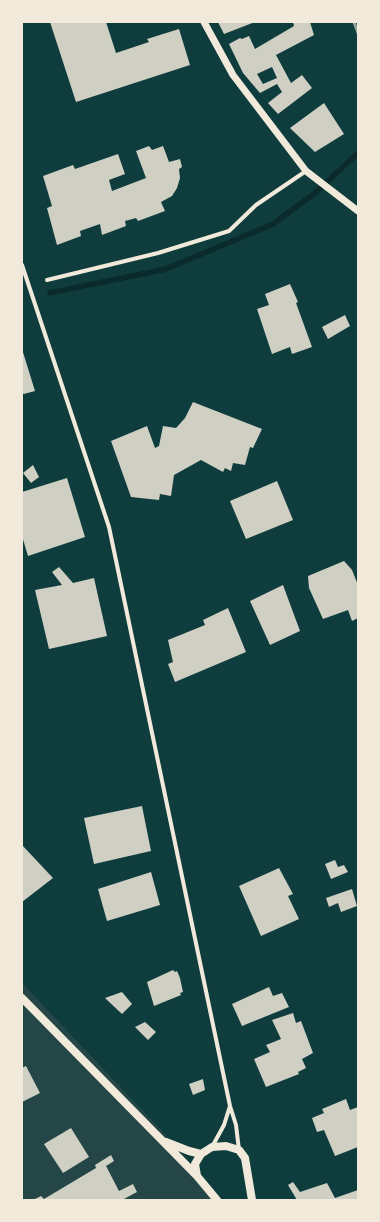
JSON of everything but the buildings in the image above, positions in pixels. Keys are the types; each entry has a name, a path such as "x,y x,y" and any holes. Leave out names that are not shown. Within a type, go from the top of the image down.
{"main road":[{"path":"22,998 163,1141 217,1200"},
{"path":"163,1141 185,1150 201,1154"},
{"path":"196,1176 195,1164 201,1154 212,1147 226,1146 239,1150 245,1158 252,1200"}],"street":[{"path":"204,22 233,75 306,171 358,211"},
{"path":"47,280 158,253 229,231 256,205 306,171"},
{"path":"22,264 109,526 230,1106 236,1126 239,1150"},
{"path":"212,1147 224,1125 230,1106"}],"shaded area":[{"path":"22,983 161,1130 218,1200 22,1200"}],"waterway":[{"path":"50,293 166,269 273,224 314,194 358,153"}],"railway":[{"path":"354,22 358,33"}]}
